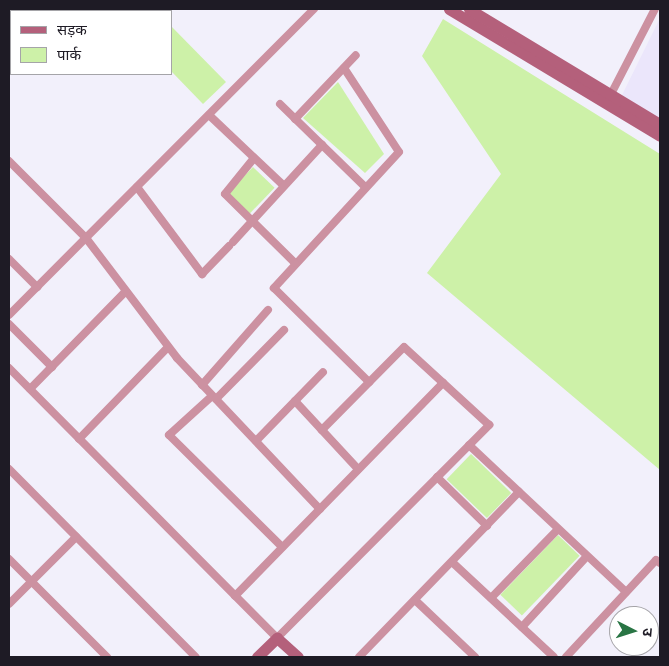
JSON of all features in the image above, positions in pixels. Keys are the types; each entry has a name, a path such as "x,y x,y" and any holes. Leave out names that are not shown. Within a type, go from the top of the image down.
{"main road":[{"path":"449,9 608,99 660,124"},
{"path":"469,9 608,99 660,136"},
{"path":"257,657 276,638 298,657"}],"street":[{"path":"9,315 314,9"},
{"path":"608,99 656,9"},
{"path":"295,119 356,55"},
{"path":"344,68 399,150 294,262 275,290 370,382"},
{"path":"280,104 364,186"},
{"path":"209,115 284,186"},
{"path":"137,187 202,274 322,145"},
{"path":"254,158 225,192 251,222 294,262"},
{"path":"9,161 86,238 168,347 320,508"},
{"path":"9,259 37,287"},
{"path":"30,390 126,291"},
{"path":"202,385 268,310"},
{"path":"9,324 52,366"},
{"path":"282,547 169,435 214,397 284,330"},
{"path":"79,439 168,347"},
{"path":"9,368 276,638 489,424 404,347 322,430"},
{"path":"256,441 323,372"},
{"path":"235,596 443,383"},
{"path":"295,401 358,469"},
{"path":"469,445 626,592"},
{"path":"9,469 196,657"},
{"path":"437,476 487,526"},
{"path":"359,657 519,492"},
{"path":"491,598 558,529"},
{"path":"9,604 76,537"},
{"path":"522,627 587,556"},
{"path":"9,559 107,657"},
{"path":"566,657 656,560 660,564"},
{"path":"452,562 554,657"},
{"path":"415,600 475,657"}],"shaded area":[{"path":"660,18 660,120 622,95"}],"green space":[{"path":"443,19 660,154 660,470 427,273 501,174 422,56"},
{"path":"172,27 226,82 203,104 172,72"},
{"path":"338,82 384,154 365,173 303,118"},
{"path":"253,167 275,188 250,214 228,193"},
{"path":"471,454 511,493 487,518 447,479"},
{"path":"558,535 580,556 522,616 500,595"}]}
